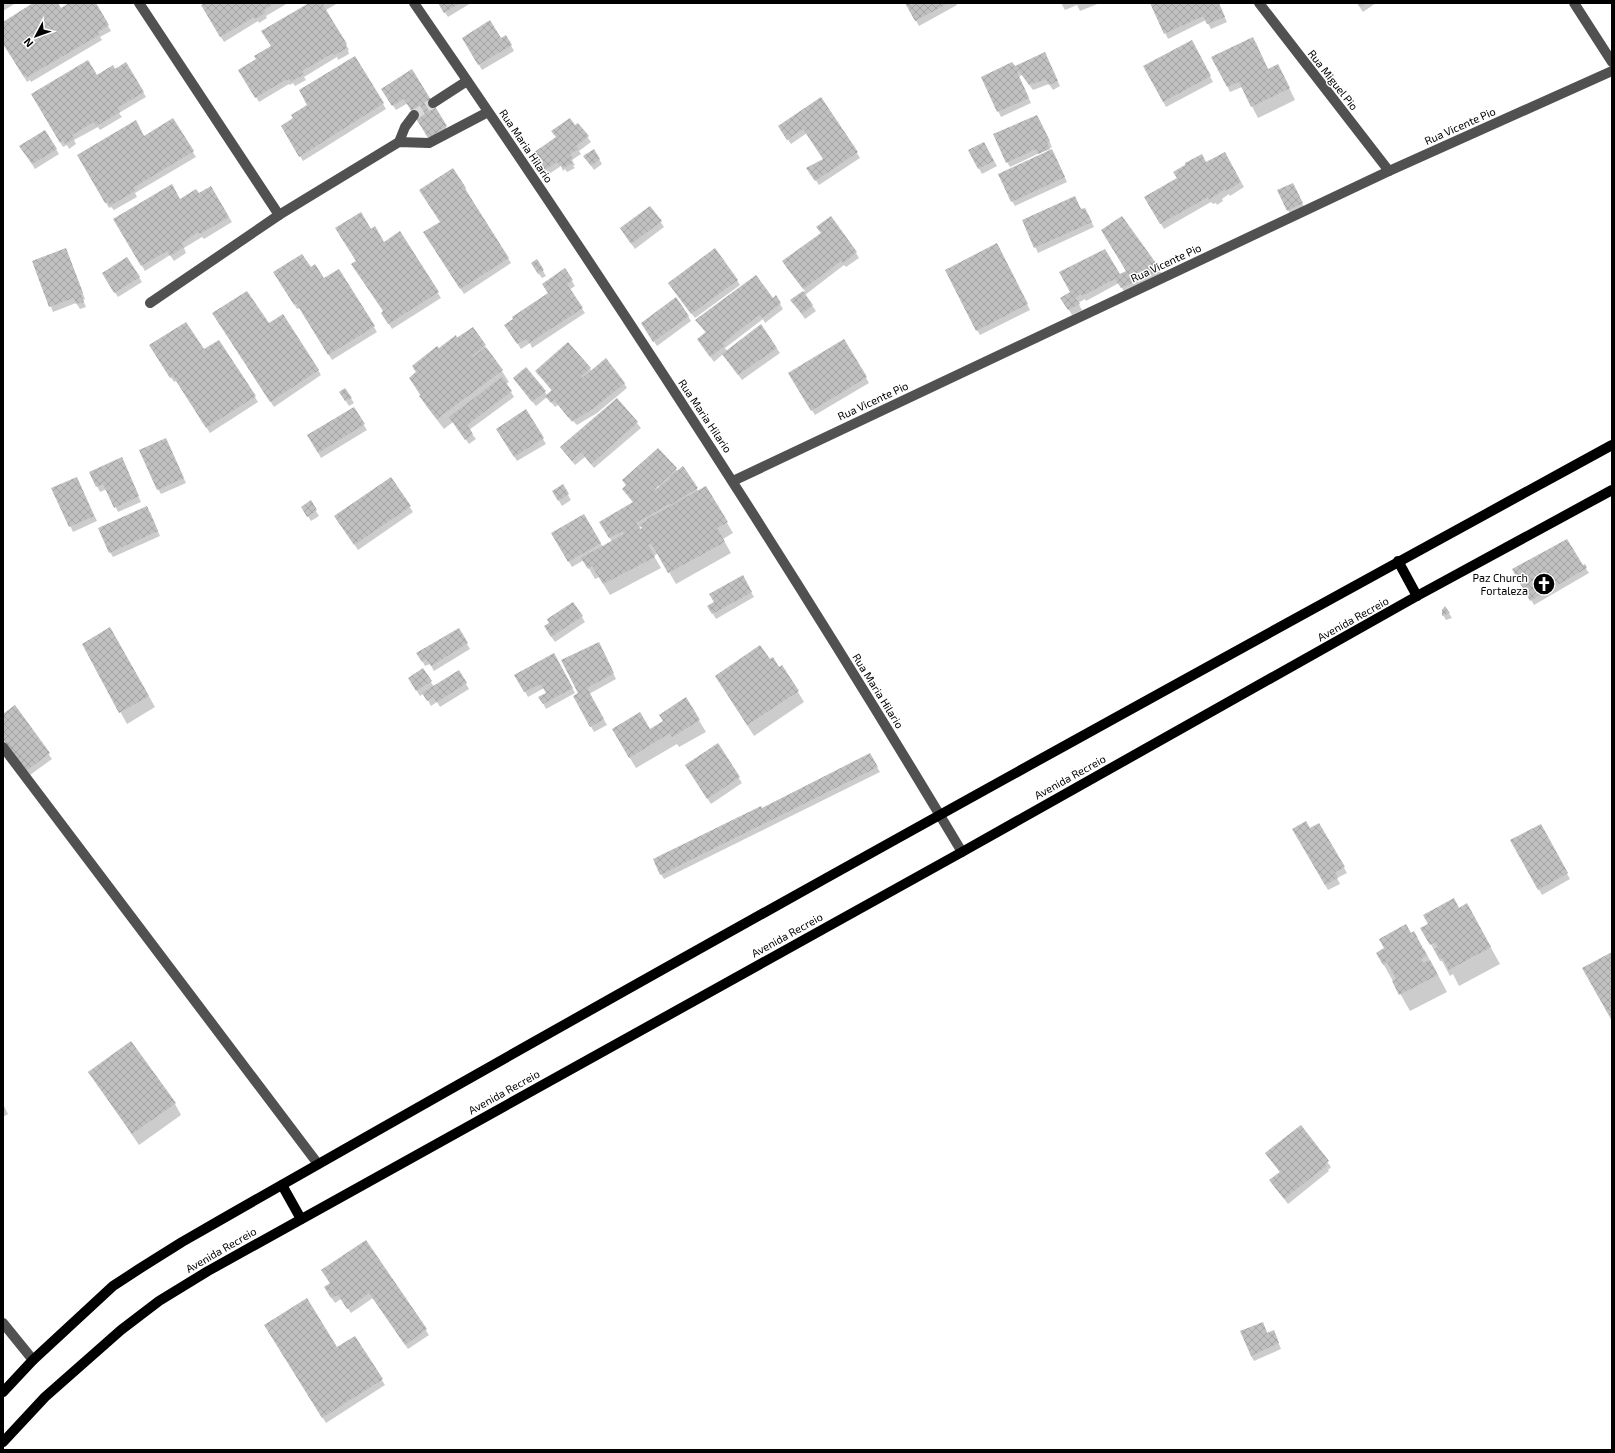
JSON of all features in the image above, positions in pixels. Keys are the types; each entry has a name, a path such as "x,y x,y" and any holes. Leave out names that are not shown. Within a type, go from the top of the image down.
{"main road":[{"path":"3,1392 33,1360 113,1286 182,1242 665,967 1612,444"},
{"name":"Avenida Recreio","path":"3,1442 45,1397 121,1330 159,1301 208,1271 962,852 1417,596 1612,490"},
{"path":"1398,561 1417,596"},
{"path":"282,1185 301,1218"}],"street":[{"path":"139,3 279,215"},
{"name":"Rua Maria Hilario","path":"414,3 733,481 940,814 962,852"},
{"name":"Rua Miguel Pio","path":"1259,3 1389,171"},
{"path":"1574,3 1612,62"},
{"name":"Rua Vicente Pio","path":"733,481 1389,171 1612,71"},
{"path":"434,103 467,81"},
{"path":"150,303 279,215 399,142 430,143 488,112"},
{"path":"399,142 405,127 414,115"},
{"path":"3,747 318,1164"},
{"path":"3,1323 33,1360"}],"building":[{"path":"33,3 58,3 61,8 69,3 96,3 109,25 98,32 99,35 27,77 26,75 24,77 3,44 3,22"},
{"path":"205,3 276,3 264,10 265,13 255,19 254,17 220,37 201,5"},
{"path":"309,3 326,3 323,5 347,44 347,48 335,55 333,53 302,71 304,74 291,82 289,79 286,81 285,80 255,98 238,70 256,59 254,56 271,46 261,31"},
{"path":"438,3 460,3 444,13"},
{"path":"905,3 949,3 915,21"},
{"path":"1150,3 1219,3 1225,17 1207,24 1203,16 1164,34"},
{"path":"1357,3 1366,3 1360,7"},
{"path":"490,20 501,38 506,35 512,45 478,65 462,38"},
{"path":"1253,37 1268,69 1278,64 1290,88 1251,107 1239,82 1227,87 1211,57"},
{"path":"1192,40 1211,76 1163,102 1143,66"},
{"path":"1045,52 1058,81 1049,85 1046,79 1029,85 1019,71 1017,72 1029,98 997,112 981,77 1012,62 1015,66"},
{"path":"355,56 384,103 299,157 281,126 293,118 291,115 307,105 299,90"},
{"path":"88,60 97,75 113,65 115,69 126,62 144,92 117,108 120,112 96,126 94,122 72,135 74,139 65,144 63,140 60,143 31,94"},
{"path":"412,69 447,126 428,138 404,99 392,106 381,89"},
{"path":"821,97 858,152 815,181 806,168 823,159 803,129 787,140 778,126"},
{"path":"1037,115 1050,141 1047,143 1050,149 1038,154 1036,149 1006,163 993,134"},
{"path":"173,118 194,151 133,188 135,191 110,206 108,202 105,203 77,155 136,120 144,136"},
{"path":"570,118 575,125 578,123 589,136 576,146 579,149 570,154 573,159 571,160 573,163 563,168 557,162 545,170 533,153 556,137 551,131"},
{"path":"45,130 57,149 32,164 19,146"},
{"path":"984,142 994,161 978,169 968,150"},
{"path":"594,149 600,159 591,166 583,156"},
{"path":"1052,149 1065,177 1011,202 998,174"},
{"path":"1225,152 1241,182 1226,191 1225,189 1209,200 1208,197 1160,224 1144,197 1177,178 1173,172 1185,165 1185,163 1202,154 1206,162"},
{"path":"453,168 509,258 460,289 423,232 440,222 419,190"},
{"path":"1293,183 1303,203 1287,211 1277,190"},
{"path":"172,184 180,199 196,189 199,193 211,186 229,217 200,234 198,232 181,243 184,247 170,256 167,251 141,266 113,219"},
{"path":"1075,196 1081,209 1085,208 1092,222 1034,248 1022,220"},
{"path":"650,206 662,221 631,244 620,228"},
{"path":"361,212 371,229 375,226 384,242 400,231 439,292 388,324 381,313 383,311 351,264 356,261 335,228"},
{"path":"831,216 857,252 843,263 841,261 803,289 782,261 821,233 816,227"},
{"path":"1122,216 1161,270 1121,288 1115,279 1082,296 1081,294 1075,298 1080,304 1068,310 1060,298 1070,292 1059,272 1105,249 1120,274 1126,271 1101,230"},
{"path":"997,243 1028,304 976,331 945,270"},
{"path":"66,248 83,293 81,294 84,302 76,304 74,298 49,307 32,261"},
{"path":"715,248 738,280 691,314 668,283"},
{"path":"302,254 311,267 315,264 324,278 339,269 375,326 328,355 296,303 294,305 273,272"},
{"path":"127,257 140,277 114,293 102,273"},
{"path":"537,259 544,270 538,274 531,263"},
{"path":"565,268 573,280 567,284 583,308 529,343 526,339 517,344 504,325 513,319 512,317 548,293 542,284"},
{"path":"756,275 773,298 776,295 781,303 762,318 759,315 723,343 725,346 710,357 697,339 706,332 695,320"},
{"path":"247,291 269,323 283,314 319,370 270,402 212,313"},
{"path":"803,291 813,305 802,314 790,300"},
{"path":"676,297 689,316 653,342 641,323"},
{"path":"186,322 204,349 219,340 256,396 206,428 173,376 170,378 149,345"},
{"path":"761,324 777,348 738,375 722,354"},
{"path":"473,327 486,345 472,356 473,357 486,347 503,370 437,419 419,396 421,395 409,378 416,372 412,366 437,346 439,348 456,335 457,338"},
{"path":"844,339 867,377 811,411 788,373"},
{"path":"568,342 591,368 581,376 582,378 606,358 625,383 594,408 573,421 554,400 551,403 545,396 552,390 535,371"},
{"path":"526,367 546,391 532,402 513,378"},
{"path":"502,377 512,391 467,425 473,434 465,440 449,417"},
{"path":"345,388 352,398 345,401 339,392"},
{"path":"617,398 638,422 591,464 581,452 572,461 560,447"},
{"path":"354,407 365,424 318,453 307,435"},
{"path":"526,409 544,438 514,457 496,429"},
{"path":"166,438 184,478 157,490 139,450"},
{"path":"658,448 677,468 653,491 670,479 669,477 683,466 698,488 636,523 640,529 642,528 640,524 647,521 647,519 706,486 728,522 717,528 725,542 668,573 651,543 648,545 655,557 603,584 592,566 588,569 581,558 624,534 623,531 609,538 599,522 633,502 622,489 626,485 622,480"},
{"path":"122,457 139,496 114,508 103,484 96,487 89,472"},
{"path":"77,477 94,516 69,527 51,488"},
{"path":"391,477 411,506 354,545 334,516"},
{"path":"563,484 569,494 558,501 552,491"},
{"path":"311,500 317,510 307,517 301,507"},
{"path":"147,506 158,531 109,553 98,528"},
{"path":"584,514 601,543 568,562 551,533"},
{"path":"1567,539 1583,565 1585,564 1587,568 1530,601 1512,569"},
{"path":"743,575 752,592 712,614 707,606 714,602 709,594"},
{"path":"573,602 583,616 551,637 544,626 549,623 547,619"},
{"path":"1445,606 1450,613 1442,616 1442,610"},
{"path":"110,627 149,696 119,713 82,644"},
{"path":"459,628 468,643 431,666 426,659 422,662 416,653"},
{"path":"599,642 614,673 587,688 604,719 590,727 573,696 578,693 561,660"},
{"path":"760,645 770,659 773,657 779,667 782,665 799,691 747,725 715,676"},
{"path":"554,653 573,688 543,704 538,697 546,693 541,684 524,692 514,675"},
{"path":"423,668 432,681 416,691 408,678"},
{"path":"459,670 467,683 437,702 433,697 427,701 422,693"},
{"path":"686,697 700,720 672,737 670,733 629,758 612,729 640,712 650,729 663,721 659,715"},
{"path":"15,705 50,753 26,771 3,739 3,714"},
{"path":"718,743 740,777 707,799 685,765"},
{"path":"870,753 878,767 660,875 653,859 761,806 762,808"},
{"path":"1306,821 1310,828 1319,823 1345,867 1335,872 1338,878 1325,885 1292,829"},
{"path":"1541,824 1568,873 1538,890 1510,840"},
{"path":"1454,898 1459,908 1467,903 1491,947 1449,970 1442,958 1440,959 1434,949 1438,947 1435,942 1430,945 1420,928 1428,924 1423,915"},
{"path":"1406,924 1411,933 1414,931 1427,956 1421,959 1423,963 1430,960 1438,975 1399,995 1392,981 1396,979 1387,962 1383,965 1376,953 1384,948 1379,939"},
{"path":"1612,952 1612,1021 1582,968"},
{"path":"131,1041 176,1103 132,1134 88,1072"},
{"path":"1301,1125 1329,1161 1325,1164 1326,1166 1284,1199 1269,1180 1280,1172 1265,1153"},
{"path":"366,1240 427,1329 405,1345 369,1293 347,1309 338,1295 331,1298 324,1287 330,1283 321,1270"},
{"path":"307,1298 337,1347 355,1336 383,1379 322,1418 264,1325"},
{"path":"1263,1322 1267,1333 1274,1330 1279,1343 1251,1356 1240,1331"}],"tunnel":[{"path":"414,115 433,103"}],"place":[{"name":"Paz Church Fortaleza","path":"1544,584"}]}
